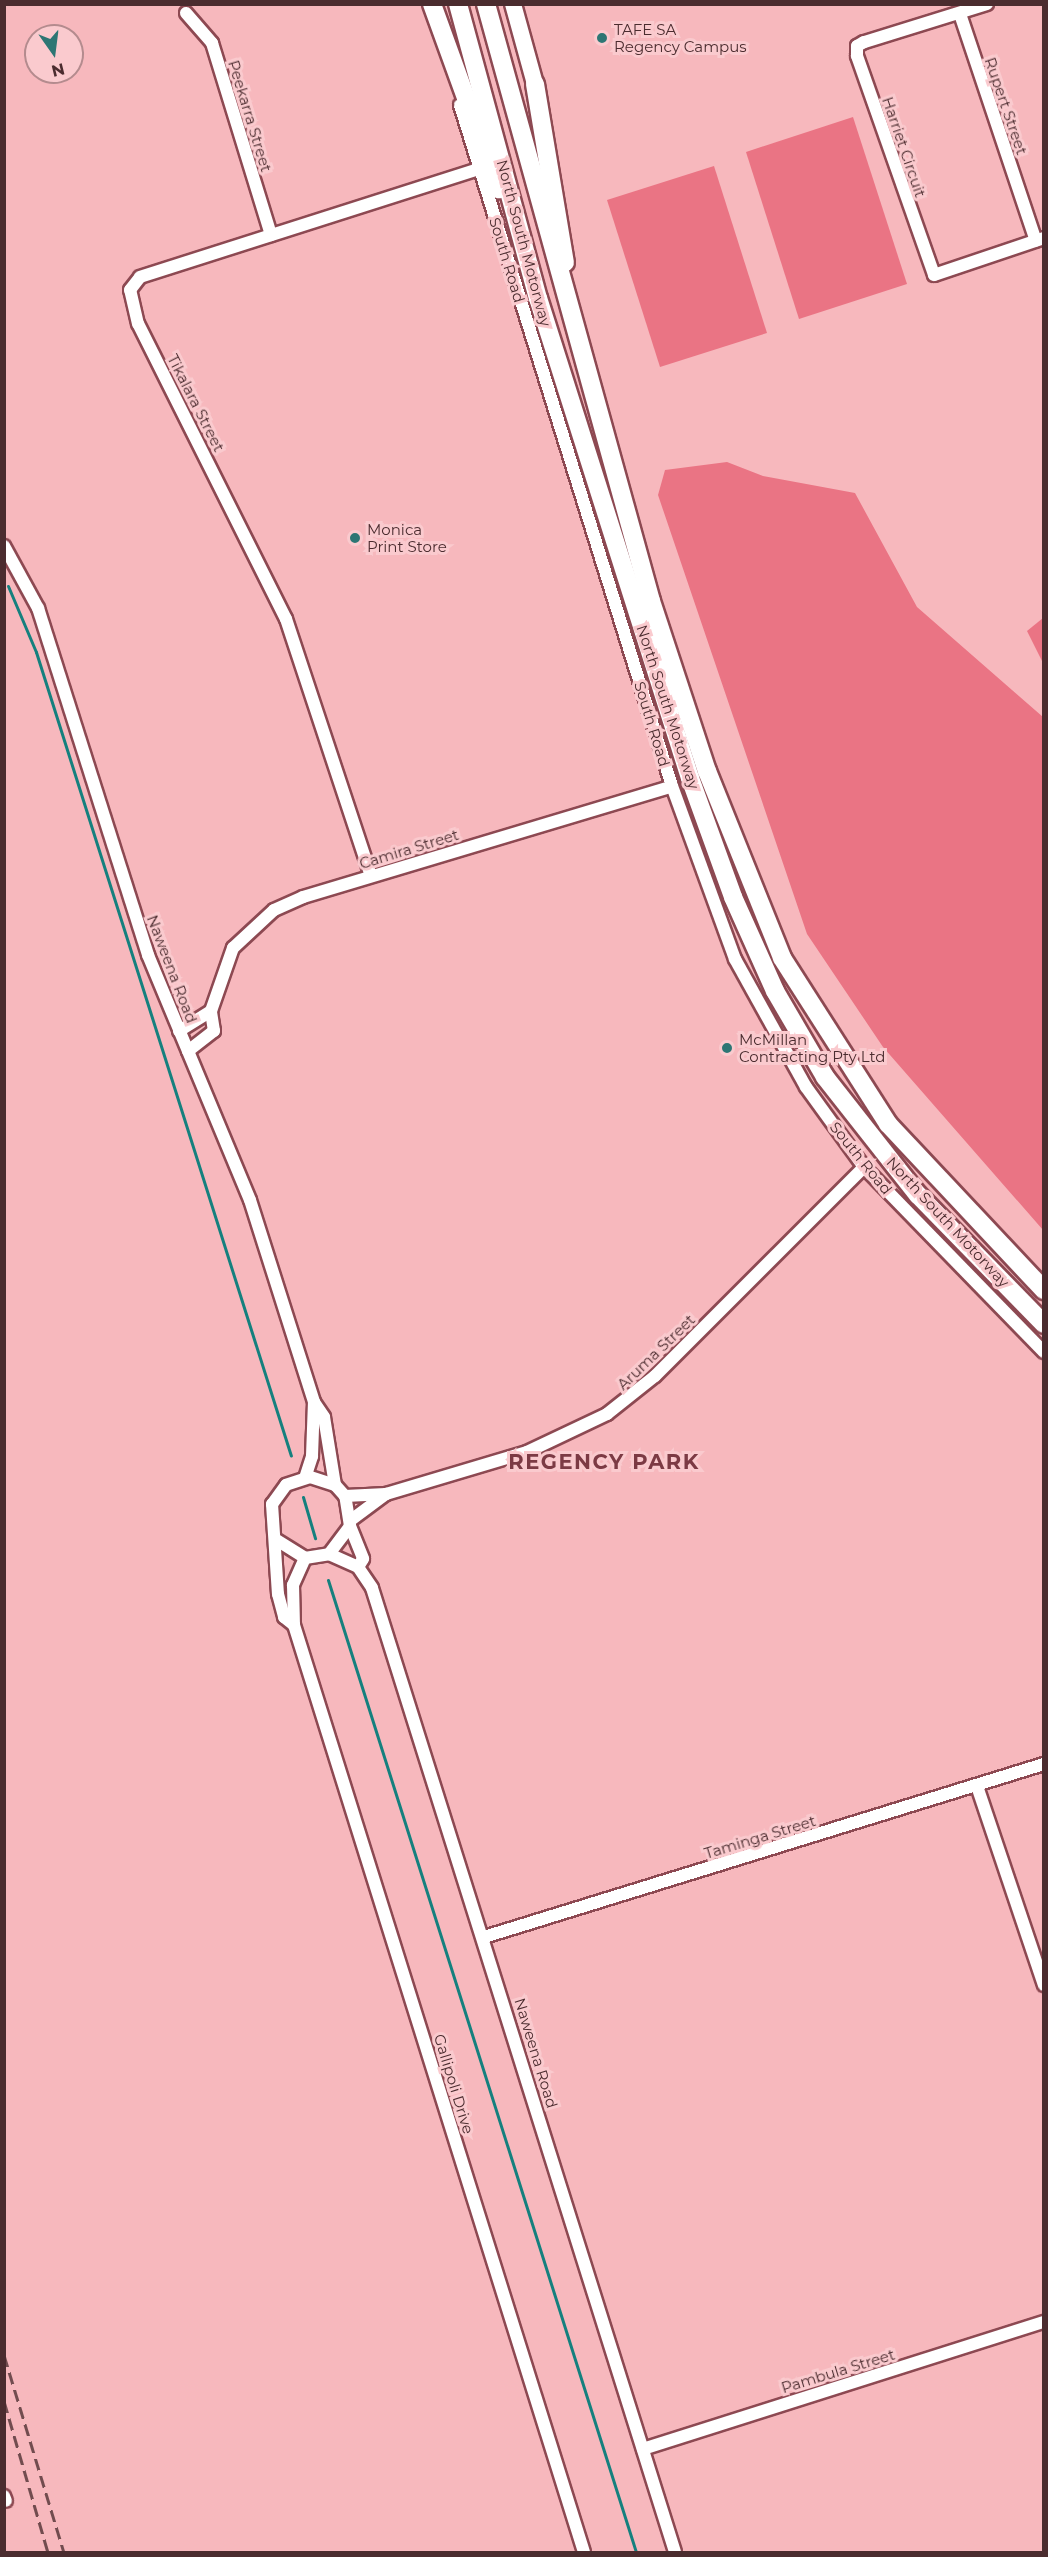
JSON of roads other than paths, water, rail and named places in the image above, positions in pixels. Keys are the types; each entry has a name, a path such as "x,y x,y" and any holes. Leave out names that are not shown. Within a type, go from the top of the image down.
{"highway":[{"path":"431,4 538,298"},
{"name":"North South Motorway","path":"458,4 538,298 690,778 775,991 825,1077 882,1152 1044,1324"},
{"name":"North South Motorway","path":"486,4 651,602 703,759 782,958 888,1124 1044,1290"},
{"path":"535,84 574,325"}],"main road":[{"path":"513,4 535,84"}],"street":[{"name":"South Road","path":"431,4 479,169 672,786 749,986 806,1087 864,1167 1044,1352"},
{"name":"Harriet Circuit","path":"987,4 864,42 857,46 857,56 934,275 1040,240"},
{"name":"Peekarra Street","path":"186,14 212,43 271,235"},
{"name":"Rupert Street","path":"960,14 1040,240"},
{"name":"Tikalara Street","path":"371,876 286,619 132,302 130,290 140,277 479,169"},
{"name":"Naweena Road","path":"4,546 27,582 49,639 148,955 247,1191 314,1402 324,1417 335,1485"},
{"name":"Camira Street","path":"188,1051 214,1031 211,1011 224,964 250,927 303,897 672,786"},
{"path":"179,1030 211,1011"},
{"name":"Aruma Street","path":"345,1496 386,1494 527,1452 607,1414 649,1382 864,1167"},
{"name":"Naweena Road","path":"305,1478 312,1456 314,1402"},
{"path":"329,1554 350,1523 345,1496 335,1485 305,1478 286,1485 272,1504 275,1539 304,1558 329,1554 358,1567"},
{"name":"Aruma Street","path":"350,1523 386,1494"},
{"name":"Naweena Road","path":"350,1523 363,1559 358,1567 372,1588 484,1937 675,2553"},
{"name":"Gallipoli Drive","path":"275,1539 278,1594 284,1617 294,1625"},
{"name":"Gallipoli Drive","path":"304,1558 293,1585 294,1625 584,2553"},
{"name":"Taminga Street","path":"484,1937 1044,1764"},
{"path":"977,1786 1044,1985"},
{"name":"Pambula Street","path":"643,2449 1044,2322"}],"waterway":[{"path":"8,586 36,652 291,1456"},
{"path":"303,1497 315,1538"},
{"path":"328,1580 636,2552"}],"railway":[{"path":"4,2355 64,2552"},
{"path":"4,2401 48,2552"}],"place":[{"name":"TAFE SA Regency Campus","path":"602,38"},
{"name":"Monica Print Store","path":"355,538"},
{"name":"McMillan Contracting Pty Ltd","path":"727,1048"}],"district":[{"name":"REGENCY PARK","path":"604,1462"}]}
